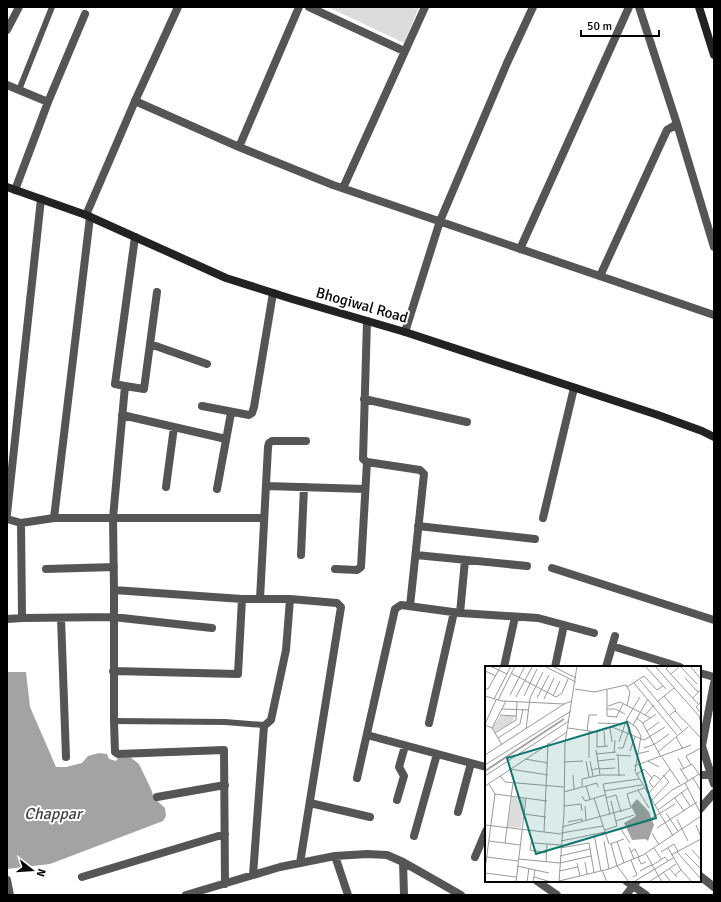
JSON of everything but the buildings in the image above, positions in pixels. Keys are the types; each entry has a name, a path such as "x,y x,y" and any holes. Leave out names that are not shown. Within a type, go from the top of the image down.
{"main road":[{"path":"699,7 713,51"},
{"name":"Bhogiwal Road","path":"11,188 88,216 226,278 404,332 658,415 714,437"}],"street":[{"path":"7,30 19,7"},
{"path":"54,518 88,216 135,101 178,7"},
{"path":"239,147 299,7"},
{"path":"309,7 404,51"},
{"path":"343,188 424,7"},
{"path":"404,332 440,221 501,77 533,7"},
{"path":"520,249 629,7"},
{"path":"639,7 677,124 714,246"},
{"path":"11,188 84,14"},
{"path":"7,85 48,102"},
{"path":"135,101 239,147 343,188 714,315"},
{"path":"600,276 667,130 677,124"},
{"path":"7,514 11,442 41,199"},
{"path":"135,237 115,384 144,389 157,292"},
{"path":"202,406 249,415 252,413 273,293"},
{"path":"367,321 363,459 367,462 423,471 424,474 410,606"},
{"path":"150,344 207,364"},
{"path":"125,386 113,518 113,671 115,752 118,754 224,750 224,884"},
{"path":"543,518 574,388"},
{"path":"364,399 467,422"},
{"path":"217,489 231,412"},
{"path":"122,415 226,439"},
{"path":"166,487 174,427"},
{"path":"260,599 263,518 269,443 272,441 306,442"},
{"path":"335,569 358,570 361,567 367,462"},
{"path":"266,486 365,489"},
{"path":"301,555 304,487"},
{"path":"7,519 21,522 54,518 263,518"},
{"path":"21,522 22,618"},
{"path":"418,526 535,539"},
{"path":"416,555 527,566"},
{"path":"429,723 457,613 465,560"},
{"path":"46,569 114,567"},
{"path":"552,568 714,620"},
{"path":"114,590 242,600 290,599 337,603 341,607 300,863"},
{"path":"252,876 264,725 271,720 286,650 290,599"},
{"path":"113,671 238,674 242,600"},
{"path":"357,778 395,609 401,604 457,613 538,618 594,633"},
{"path":"504,666 516,617"},
{"path":"61,618 66,757"},
{"path":"7,619 114,618 212,628"},
{"path":"554,666 564,625"},
{"path":"606,666 614,636"},
{"path":"612,646 677,666"},
{"path":"701,673 714,678"},
{"path":"714,683 703,729 702,746 714,784"},
{"path":"367,735 485,767"},
{"path":"397,800 404,776 399,767 405,746"},
{"path":"414,836 437,754"},
{"path":"458,812 471,763"},
{"path":"701,775 711,775"},
{"path":"157,797 225,785"},
{"path":"701,808 714,792"},
{"path":"310,803 370,817"},
{"path":"474,857 485,833"},
{"path":"82,876 225,834"},
{"path":"186,895 280,867 335,856 367,854 387,855 403,862 461,895"},
{"path":"335,856 348,895"},
{"path":"403,862 404,895"},
{"path":"701,877 714,887"},
{"path":"7,880 10,895"},
{"path":"538,882 557,895"},
{"path":"626,895 632,883 646,895"}],"lane":[{"path":"18,90 52,7"},
{"path":"114,721 225,722 264,725"}],"shaded area":[{"path":"328,7 419,7 404,43"}],"water":[{"name":"Chappar","path":"7,672 26,672 30,707 56,767 66,767 82,763 88,756 99,753 107,754 109,759 116,761 118,758 130,757 139,764 154,798 165,808 166,816 163,821 50,864 7,869"}]}
